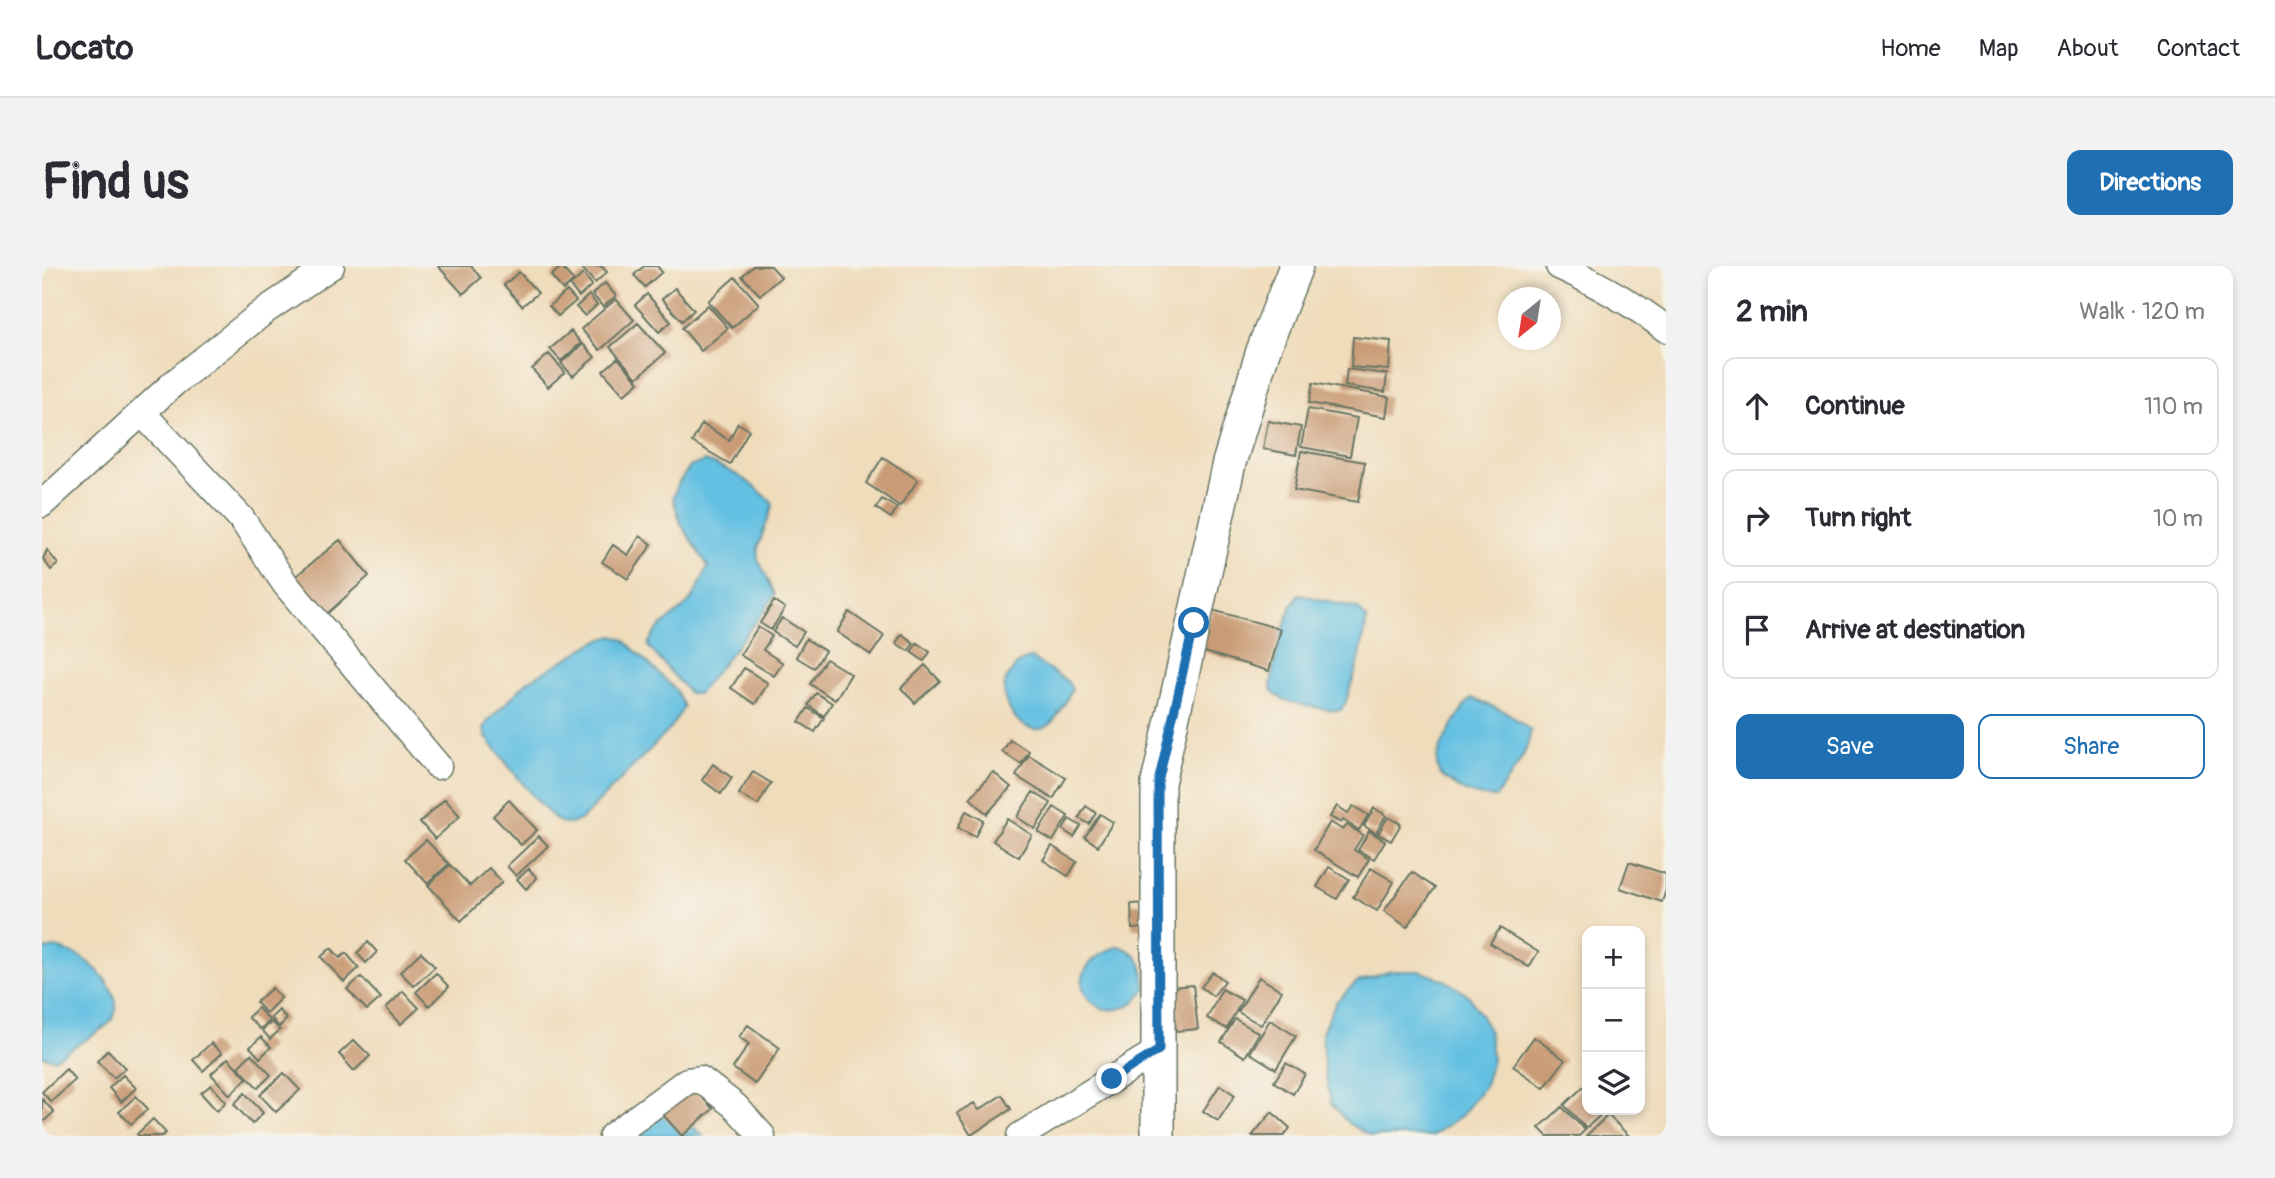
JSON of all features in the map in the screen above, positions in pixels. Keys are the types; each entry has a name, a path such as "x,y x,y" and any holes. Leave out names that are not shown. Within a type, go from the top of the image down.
{"street":[{"path":"42,504 174,383 266,310 331,266"},
{"path":"1158,1136 1158,783 1229,463 1263,352 1296,266"},
{"path":"1559,266 1596,282 1666,329"},
{"path":"142,412 241,519 286,585 438,766"},
{"path":"1020,1136 1159,1050"},
{"path":"612,1136 687,1081 700,1079 735,1106 762,1136"}],"water":[{"path":"705,461 742,478 773,504 758,547 758,559 775,594 698,694 689,693 648,646 660,627 690,601 708,566 681,524 673,498 679,482 691,466"},
{"path":"1299,594 1358,609 1367,619 1360,657 1341,710 1290,701 1271,689 1280,639 1289,612"},
{"path":"613,636 623,639 675,689 684,707 670,729 583,818 566,824 556,819 535,798 486,737 484,729 487,722 528,681 597,641"},
{"path":"1031,658 1067,681 1072,689 1055,719 1039,729 1032,729 1018,720 1007,705 1004,690 1009,674 1016,665"},
{"path":"1472,698 1506,712 1530,730 1523,756 1496,797 1480,796 1460,789 1442,776 1437,765 1445,738"},
{"path":"1119,946 1137,957 1143,968 1146,989 1131,1004 1115,1009 1100,1007 1089,999 1083,986 1085,972 1096,958"},
{"path":"56,948 79,956 89,963 110,986 116,1005 115,1014 106,1026 54,1059 42,1056 42,950"},
{"path":"1391,971 1419,971 1445,980 1469,996 1489,1030 1492,1060 1485,1085 1462,1115 1432,1136 1371,1136 1349,1124 1331,1104 1324,1068 1322,1032 1336,1002 1357,982"},
{"path":"674,1108 703,1136 620,1136"}],"building":[{"path":"438,266 471,266 481,278 463,294"},
{"path":"601,266 607,272 595,283 582,268"},
{"path":"644,266 657,266 662,272 645,287 634,275"},
{"path":"753,266 771,266 781,277 760,295 742,276"},
{"path":"561,267 574,281 563,290 551,276"},
{"path":"519,272 538,293 522,306 504,285"},
{"path":"583,274 592,285 579,297 570,286"},
{"path":"735,277 759,304 732,328 708,301"},
{"path":"605,283 616,296 603,307 592,294"},
{"path":"675,288 694,310 682,321 662,299"},
{"path":"567,291 576,301 558,316 549,306"},
{"path":"647,294 671,322 659,332 635,305"},
{"path":"589,295 597,305 585,316 576,307"},
{"path":"616,299 634,320 600,350 581,329"},
{"path":"708,305 728,328 701,351 682,328"},
{"path":"638,323 665,353 637,378 610,347"},
{"path":"571,331 581,343 561,361 550,349"},
{"path":"1353,337 1391,341 1389,370 1351,367"},
{"path":"583,344 595,357 573,376 561,363"},
{"path":"549,354 565,372 548,387 532,369"},
{"path":"618,358 639,382 624,395 603,371"},
{"path":"1347,369 1387,374 1385,392 1345,386"},
{"path":"1313,383 1389,397 1386,417 1309,403"},
{"path":"1308,409 1357,418 1350,456 1301,447"},
{"path":"1268,421 1301,427 1296,455 1263,449"},
{"path":"738,423 749,430 730,464 692,442 702,424 729,440"},
{"path":"1301,451 1365,462 1358,502 1294,490"},
{"path":"883,457 918,480 900,506 866,483"},
{"path":"882,499 897,508 891,518 876,508"},
{"path":"640,536 652,544 628,579 602,562 613,545 628,555"},
{"path":"340,540 369,576 321,619 290,581"},
{"path":"47,550 58,564 51,570 43,559"},
{"path":"774,601 785,608 771,630 760,623"},
{"path":"1212,610 1281,629 1269,671 1201,651"},
{"path":"849,612 884,636 871,655 837,632"},
{"path":"782,618 804,632 795,646 773,632"},
{"path":"758,627 772,636 763,650 783,663 774,676 740,655"},
{"path":"902,634 914,643 908,651 896,643"},
{"path":"806,639 825,651 814,668 796,657"},
{"path":"917,643 930,652 924,661 911,652"},
{"path":"826,659 851,674 835,700 810,684"},
{"path":"925,665 940,681 915,703 901,688"},
{"path":"744,668 768,683 755,704 731,688"},
{"path":"816,693 832,703 824,716 808,705"},
{"path":"808,708 824,718 815,732 799,722"},
{"path":"1010,740 1029,751 1021,764 1002,752"},
{"path":"1029,755 1066,778 1053,799 1016,776"},
{"path":"713,764 732,778 721,794 702,780"},
{"path":"753,772 771,783 758,805 739,794"},
{"path":"993,772 1011,787 987,814 970,798"},
{"path":"1033,792 1051,803 1035,829 1017,817"},
{"path":"445,799 460,816 435,839 420,822"},
{"path":"509,800 537,830 521,845 493,816"},
{"path":"1086,806 1096,813 1089,824 1079,818"},
{"path":"1337,806 1348,813 1353,806 1368,815 1359,830 1343,820 1341,823 1330,817"},
{"path":"1054,807 1068,816 1053,841 1038,832"},
{"path":"1374,808 1386,815 1376,833 1364,826"},
{"path":"966,811 983,820 975,837 958,828"},
{"path":"1100,814 1113,822 1098,846 1085,837"},
{"path":"1388,817 1401,824 1391,841 1378,834"},
{"path":"1007,819 1032,835 1019,857 993,841"},
{"path":"1069,819 1081,826 1074,837 1063,830"},
{"path":"1330,822 1343,830 1347,825 1363,835 1354,850 1369,859 1358,877 1314,850"},
{"path":"1369,831 1385,841 1374,859 1358,850"},
{"path":"539,836 548,846 516,876 507,866"},
{"path":"426,840 449,864 427,883 405,859"},
{"path":"1052,846 1077,862 1068,876 1043,860"},
{"path":"1629,862 1666,874 1666,890 1662,902 1620,888"},
{"path":"450,865 470,886 489,868 502,882 461,921 428,885"},
{"path":"1329,867 1349,879 1337,899 1317,887"},
{"path":"1371,868 1394,882 1377,911 1353,897"},
{"path":"529,869 537,878 526,889 517,879"},
{"path":"1412,872 1435,888 1407,927 1384,911"},
{"path":"1148,903 1150,928 1132,929 1131,904"},
{"path":"1500,928 1538,952 1529,967 1490,943"},
{"path":"368,942 377,952 366,963 357,953"},
{"path":"331,948 340,958 346,953 359,968 344,982 321,957"},
{"path":"421,952 435,967 414,986 400,972"},
{"path":"1213,972 1225,981 1213,996 1201,987"},
{"path":"436,973 449,987 429,1006 416,992"},
{"path":"361,977 381,998 367,1010 347,989"},
{"path":"1259,977 1282,991 1261,1025 1238,1012"},
{"path":"1193,985 1198,1029 1176,1031 1171,987"},
{"path":"272,988 281,998 266,1013 256,1002"},
{"path":"1222,989 1242,1000 1227,1029 1207,1018"},
{"path":"403,991 419,1008 401,1024 386,1008"},
{"path":"258,1008 270,1021 260,1029 248,1017"},
{"path":"279,1010 287,1019 279,1027 271,1018"},
{"path":"1235,1019 1259,1033 1245,1057 1221,1042"},
{"path":"1270,1020 1296,1036 1276,1069 1250,1053"},
{"path":"272,1022 280,1030 270,1039 262,1030"},
{"path":"748,1025 780,1048 755,1084 733,1068 749,1044 739,1037"},
{"path":"261,1037 271,1047 260,1058 250,1047"},
{"path":"1534,1037 1565,1060 1544,1088 1513,1066"},
{"path":"354,1040 370,1056 354,1071 339,1054"},
{"path":"211,1043 222,1053 203,1071 193,1060"},
{"path":"108,1050 125,1068 114,1078 97,1061"},
{"path":"251,1054 271,1075 258,1088 238,1067"},
{"path":"228,1058 247,1078 230,1095 211,1074"},
{"path":"1286,1063 1305,1074 1293,1094 1274,1082"},
{"path":"66,1069 75,1080 51,1102 42,1092"},
{"path":"284,1073 300,1090 276,1112 260,1095"},
{"path":"123,1075 136,1088 121,1102 109,1088"},
{"path":"687,1081 713,1109 682,1136 657,1108"},
{"path":"211,1085 226,1102 217,1111 201,1093"},
{"path":"1220,1085 1235,1095 1218,1121 1203,1111"},
{"path":"1582,1088 1582,1115 1600,1115 1586,1128 1564,1105"},
{"path":"245,1093 263,1113 252,1124 234,1104"},
{"path":"1002,1095 1011,1109 971,1135 957,1113 974,1103 979,1110"},
{"path":"136,1096 148,1109 131,1124 119,1112"},
{"path":"42,1099 54,1112 42,1123"},
{"path":"1562,1107 1585,1130 1579,1136 1547,1136 1539,1128"},
{"path":"1272,1112 1290,1128 1284,1136 1252,1136"},
{"path":"1608,1115 1629,1136 1586,1136"},
{"path":"153,1119 166,1133 162,1136 139,1136 137,1134"}],"route":[{"path":"1112,1079 1159,1050 1158,783 1194,623"}]}
